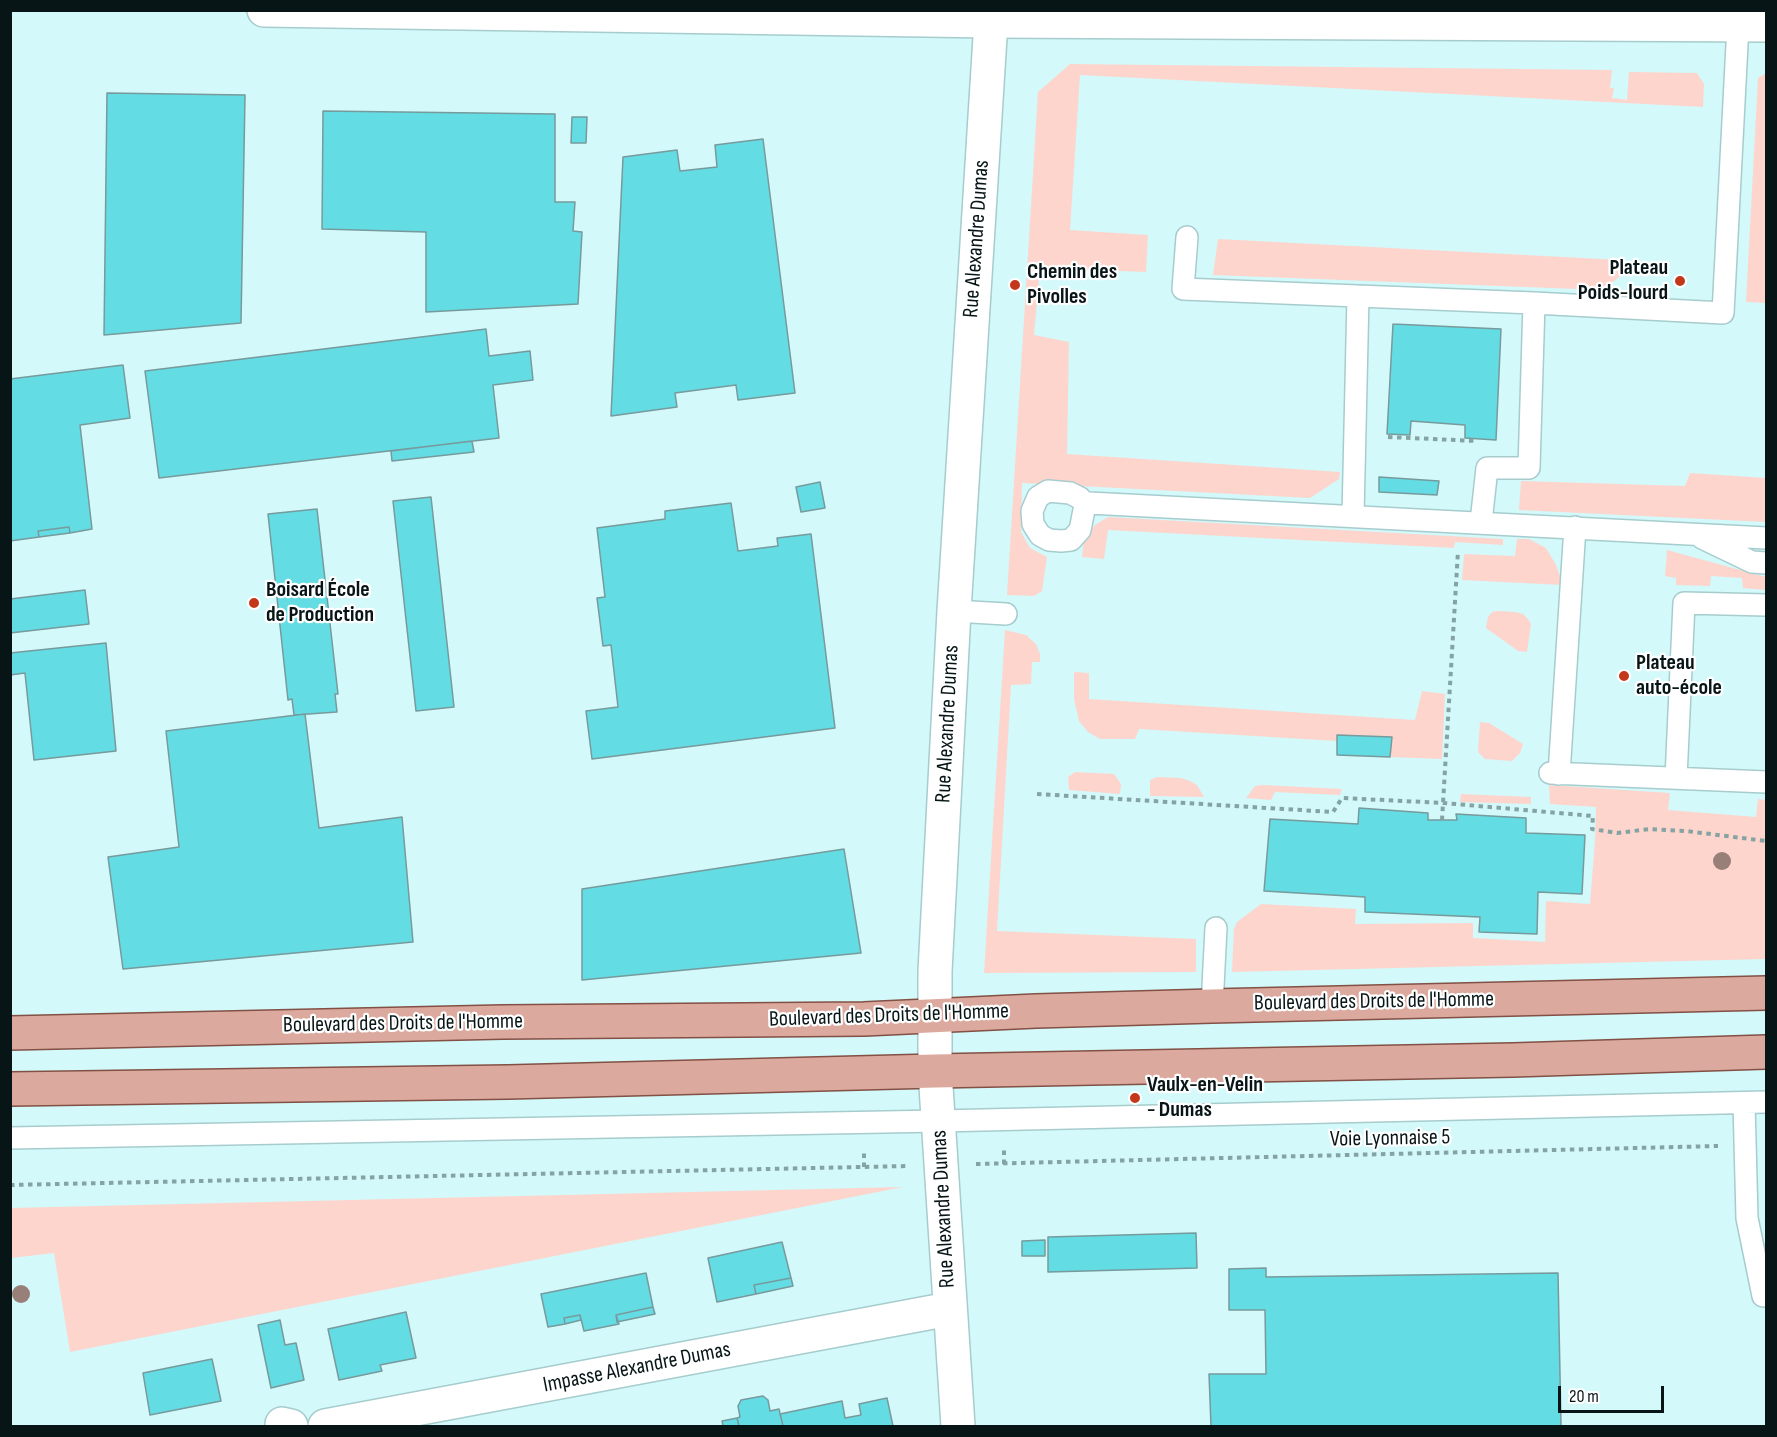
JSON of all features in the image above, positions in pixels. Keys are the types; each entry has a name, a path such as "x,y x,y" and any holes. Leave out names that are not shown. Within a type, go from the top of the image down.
{"main road":[{"name":"Boulevard des Droits de l'Homme","path":"10,1033 503,1022 864,1019 1212,1006 1767,993"},
{"path":"10,1089 508,1082 1767,1052"}],"street":[{"path":"264,10 821,15 991,21 1752,25"},
{"name":"Rue Alexandre Dumas","path":"958,1426 935,1071 934,1016 954,611 991,21"},
{"name":"Impasse Alexandre Dumas","path":"325,1426 950,1309"}],"lane":[{"path":"1187,237 1183,289 1723,313 1752,25"},
{"path":"1353,516 1358,296"},
{"path":"1481,522 1487,468 1529,468 1534,303"},
{"path":"1048,491 1070,493 1080,498 1085,505 1080,530 1067,548 1040,535 1033,524 1032,511 1038,497 1048,491"},
{"path":"1085,505 1097,503 1767,537"},
{"path":"1575,527 1555,774 1767,782"},
{"path":"1690,533 1752,562 1767,563"},
{"path":"1676,778 1684,603 1767,605"},
{"path":"954,611 1006,614"},
{"path":"1212,1006 1216,928"},
{"path":"10,1138 939,1121 1767,1102"},
{"path":"1744,1103 1747,1218 1763,1296"}],"path":[{"path":"1388,437 1479,441"},
{"path":"1442,820 1458,549 1468,549"},
{"path":"1037,794 1333,812 1342,798 1444,803 1593,816 1592,830 1617,833 1662,830 1767,841"},
{"name":"Voie Lyonnaise 5","path":"1014,1163 1745,1145"},
{"path":"10,1185 846,1168"}],"shaded area":[{"path":"1070,64 1612,70 1610,88 1614,88 1612,98 1627,100 1629,72 1697,73 1704,84 1703,107 1080,75 1070,230 1148,235 1146,272 1040,268 1034,335 1069,342 1067,454 1340,472 1339,479 1310,498 1022,483 1021,532 1030,548 1047,557 1042,591 1034,596 1007,595 1038,92"},
{"path":"1766,73 1766,303 1746,302 1758,78"},
{"path":"1218,239 1621,260 1624,273 1603,290 1213,275"},
{"path":"1690,473 1766,478 1766,522 1519,510 1521,481 1685,486"},
{"path":"1108,517 1503,539 1503,545 1455,542 1454,548 1108,530 1104,559 1082,557 1084,539 1095,525"},
{"path":"1517,539 1529,539 1546,548 1556,565 1563,585 1462,580 1464,554 1515,556"},
{"path":"1667,550 1766,577 1766,590 1743,588 1742,578 1711,576 1710,586 1676,585 1676,578 1665,576"},
{"path":"1492,612 1523,614 1528,619 1531,624 1527,652 1518,651 1486,628 1488,617"},
{"path":"1005,630 1026,635 1036,644 1040,662 1032,662 1031,684 1011,685 997,931 1196,939 1196,972 984,973"},
{"path":"1074,672 1089,673 1089,699 1415,720 1422,691 1445,694 1442,759 1390,757 1391,737 1338,735 1337,741 1139,729 1135,739 1100,739 1088,732 1079,721 1074,699"},
{"path":"1480,722 1489,723 1523,744 1520,753 1512,761 1485,759 1478,752"},
{"path":"1075,772 1114,774 1121,784 1120,794 1069,790 1068,777"},
{"path":"1157,777 1181,778 1190,781 1197,785 1204,797 1150,796 1150,780"},
{"path":"1549,785 1670,793 1668,810 1756,817 1758,799 1766,800 1766,959 1232,972 1234,929 1237,922 1261,904 1356,909 1355,924 1473,923 1473,938 1545,942 1546,901 1590,904 1596,807 1550,804"},
{"path":"1255,786 1342,789 1340,795 1275,792 1271,800 1246,798"},
{"path":"1461,794 1531,797 1531,804 1460,802"},
{"path":"903,1187 70,1352 54,1253 11,1258 11,1208"}],"building":[{"path":"107,93 245,95 241,323 104,335"},
{"path":"323,111 555,114 555,202 575,202 573,231 582,232 578,304 426,312 426,232 322,229"},
{"path":"572,117 587,117 586,143 571,143"},
{"path":"763,139 795,393 738,400 736,385 675,393 677,407 611,416 623,157 677,150 680,171 717,167 715,145"},
{"path":"1393,324 1501,329 1496,440 1465,438 1465,425 1411,421 1410,435 1387,434"},
{"path":"486,329 489,356 530,351 533,380 493,385 499,438 159,478 145,371"},
{"path":"123,365 130,418 80,425 92,529 70,533 69,527 38,531 39,537 10,541 10,379"},
{"path":"472,441 474,452 392,461 391,451"},
{"path":"1379,477 1439,481 1437,495 1379,492"},
{"path":"820,482 825,508 801,512 796,487"},
{"path":"431,497 454,707 416,711 393,501"},
{"path":"731,503 738,551 778,546 777,538 811,534 835,728 592,759 586,711 618,707 611,645 603,646 597,598 605,597 597,528 665,519 665,511"},
{"path":"317,509 338,694 335,694 337,712 294,715 292,699 288,700 268,514"},
{"path":"69,527 70,533 39,537 38,531"},
{"path":"85,590 89,624 10,633 10,599"},
{"path":"106,643 116,751 34,760 25,673 10,675 10,653"},
{"path":"305,714 319,828 402,817 413,942 123,969 108,857 179,847 166,731"},
{"path":"1337,735 1392,737 1390,757 1337,755"},
{"path":"1359,808 1428,813 1428,820 1457,820 1456,814 1526,818 1526,833 1585,835 1582,894 1538,892 1537,934 1479,932 1480,917 1365,912 1365,897 1264,891 1270,819 1358,824"},
{"path":"844,849 861,953 582,980 582,889"},
{"path":"1196,1233 1197,1268 1048,1272 1048,1237"},
{"path":"1045,1240 1045,1256 1022,1256 1022,1241"},
{"path":"782,1242 791,1278 754,1285 756,1294 717,1302 708,1258"},
{"path":"1266,1268 1266,1277 1558,1273 1561,1426 1211,1426 1209,1374 1266,1374 1265,1310 1229,1310 1229,1269"},
{"path":"646,1273 653,1307 616,1315 619,1324 584,1331 580,1315 564,1318 565,1324 548,1327 541,1294"},
{"path":"791,1278 793,1286 756,1294 754,1285"},
{"path":"653,1307 655,1314 617,1322 616,1315"},
{"path":"406,1312 416,1358 380,1365 382,1371 339,1380 328,1329"},
{"path":"580,1315 581,1320 565,1324 564,1318"},
{"path":"280,1320 285,1345 296,1343 304,1380 271,1388 258,1325"},
{"path":"212,1359 221,1401 150,1415 143,1373"},
{"path":"763,1396 768,1400 770,1411 779,1409 783,1426 739,1426 737,1418 740,1417 738,1406 741,1400"},
{"path":"887,1398 893,1426 783,1426 780,1414 842,1401 845,1418 861,1415 859,1404"},
{"path":"737,1418 739,1426 723,1426 722,1421"}],"place":[{"name":"Plateau Poids-lourd","path":"1680,281"},
{"name":"Chemin des Pivolles","path":"1015,285"},
{"name":"Boisard École de Production","path":"254,603"},
{"name":"Plateau auto-école","path":"1624,676"},
{"name":"Vaulx-en-Velin - Dumas","path":"1135,1098"}]}
